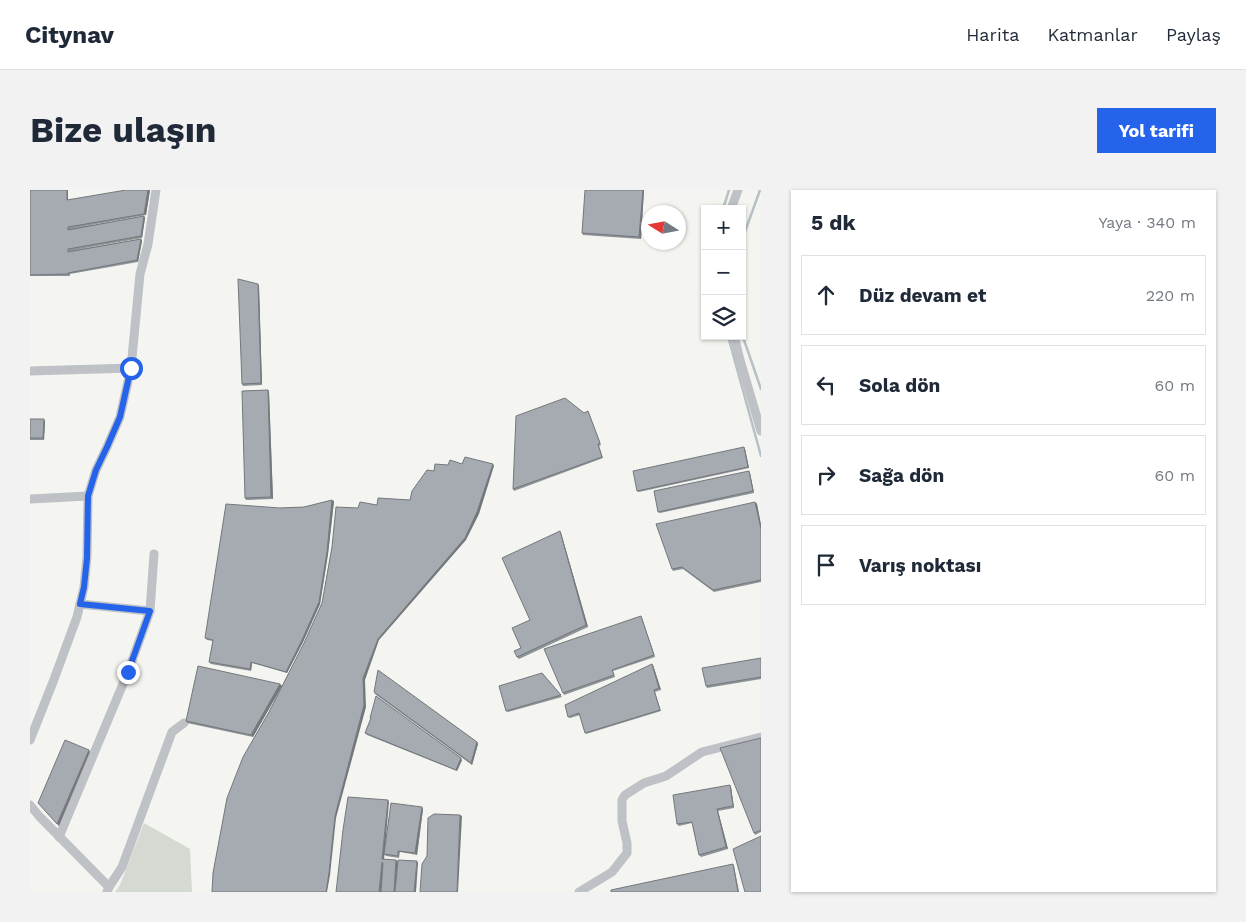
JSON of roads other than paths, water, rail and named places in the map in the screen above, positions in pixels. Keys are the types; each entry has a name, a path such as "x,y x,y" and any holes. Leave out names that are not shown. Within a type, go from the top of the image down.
{"street":[{"path":"30,740 77,617 84,587 87,558 88,496 96,470 120,417 131,368 140,274 148,244 156,190"},
{"path":"732,205 738,190"},
{"path":"735,340 761,431"},
{"path":"30,371 131,368"},
{"path":"30,499 88,496"},
{"path":"59,837 128,672 150,611 154,554"},
{"path":"80,604 150,611"},
{"path":"30,805 108,889 122,867 172,732 184,723"},
{"path":"579,892 612,872 627,853 627,843 622,821 622,800 625,794 644,783 666,776 702,752 761,737"}],"waterway":[{"path":"724,205 729,190"},
{"path":"746,229 760,190"},
{"path":"729,340 761,456"},
{"path":"744,340 761,389"}]}
